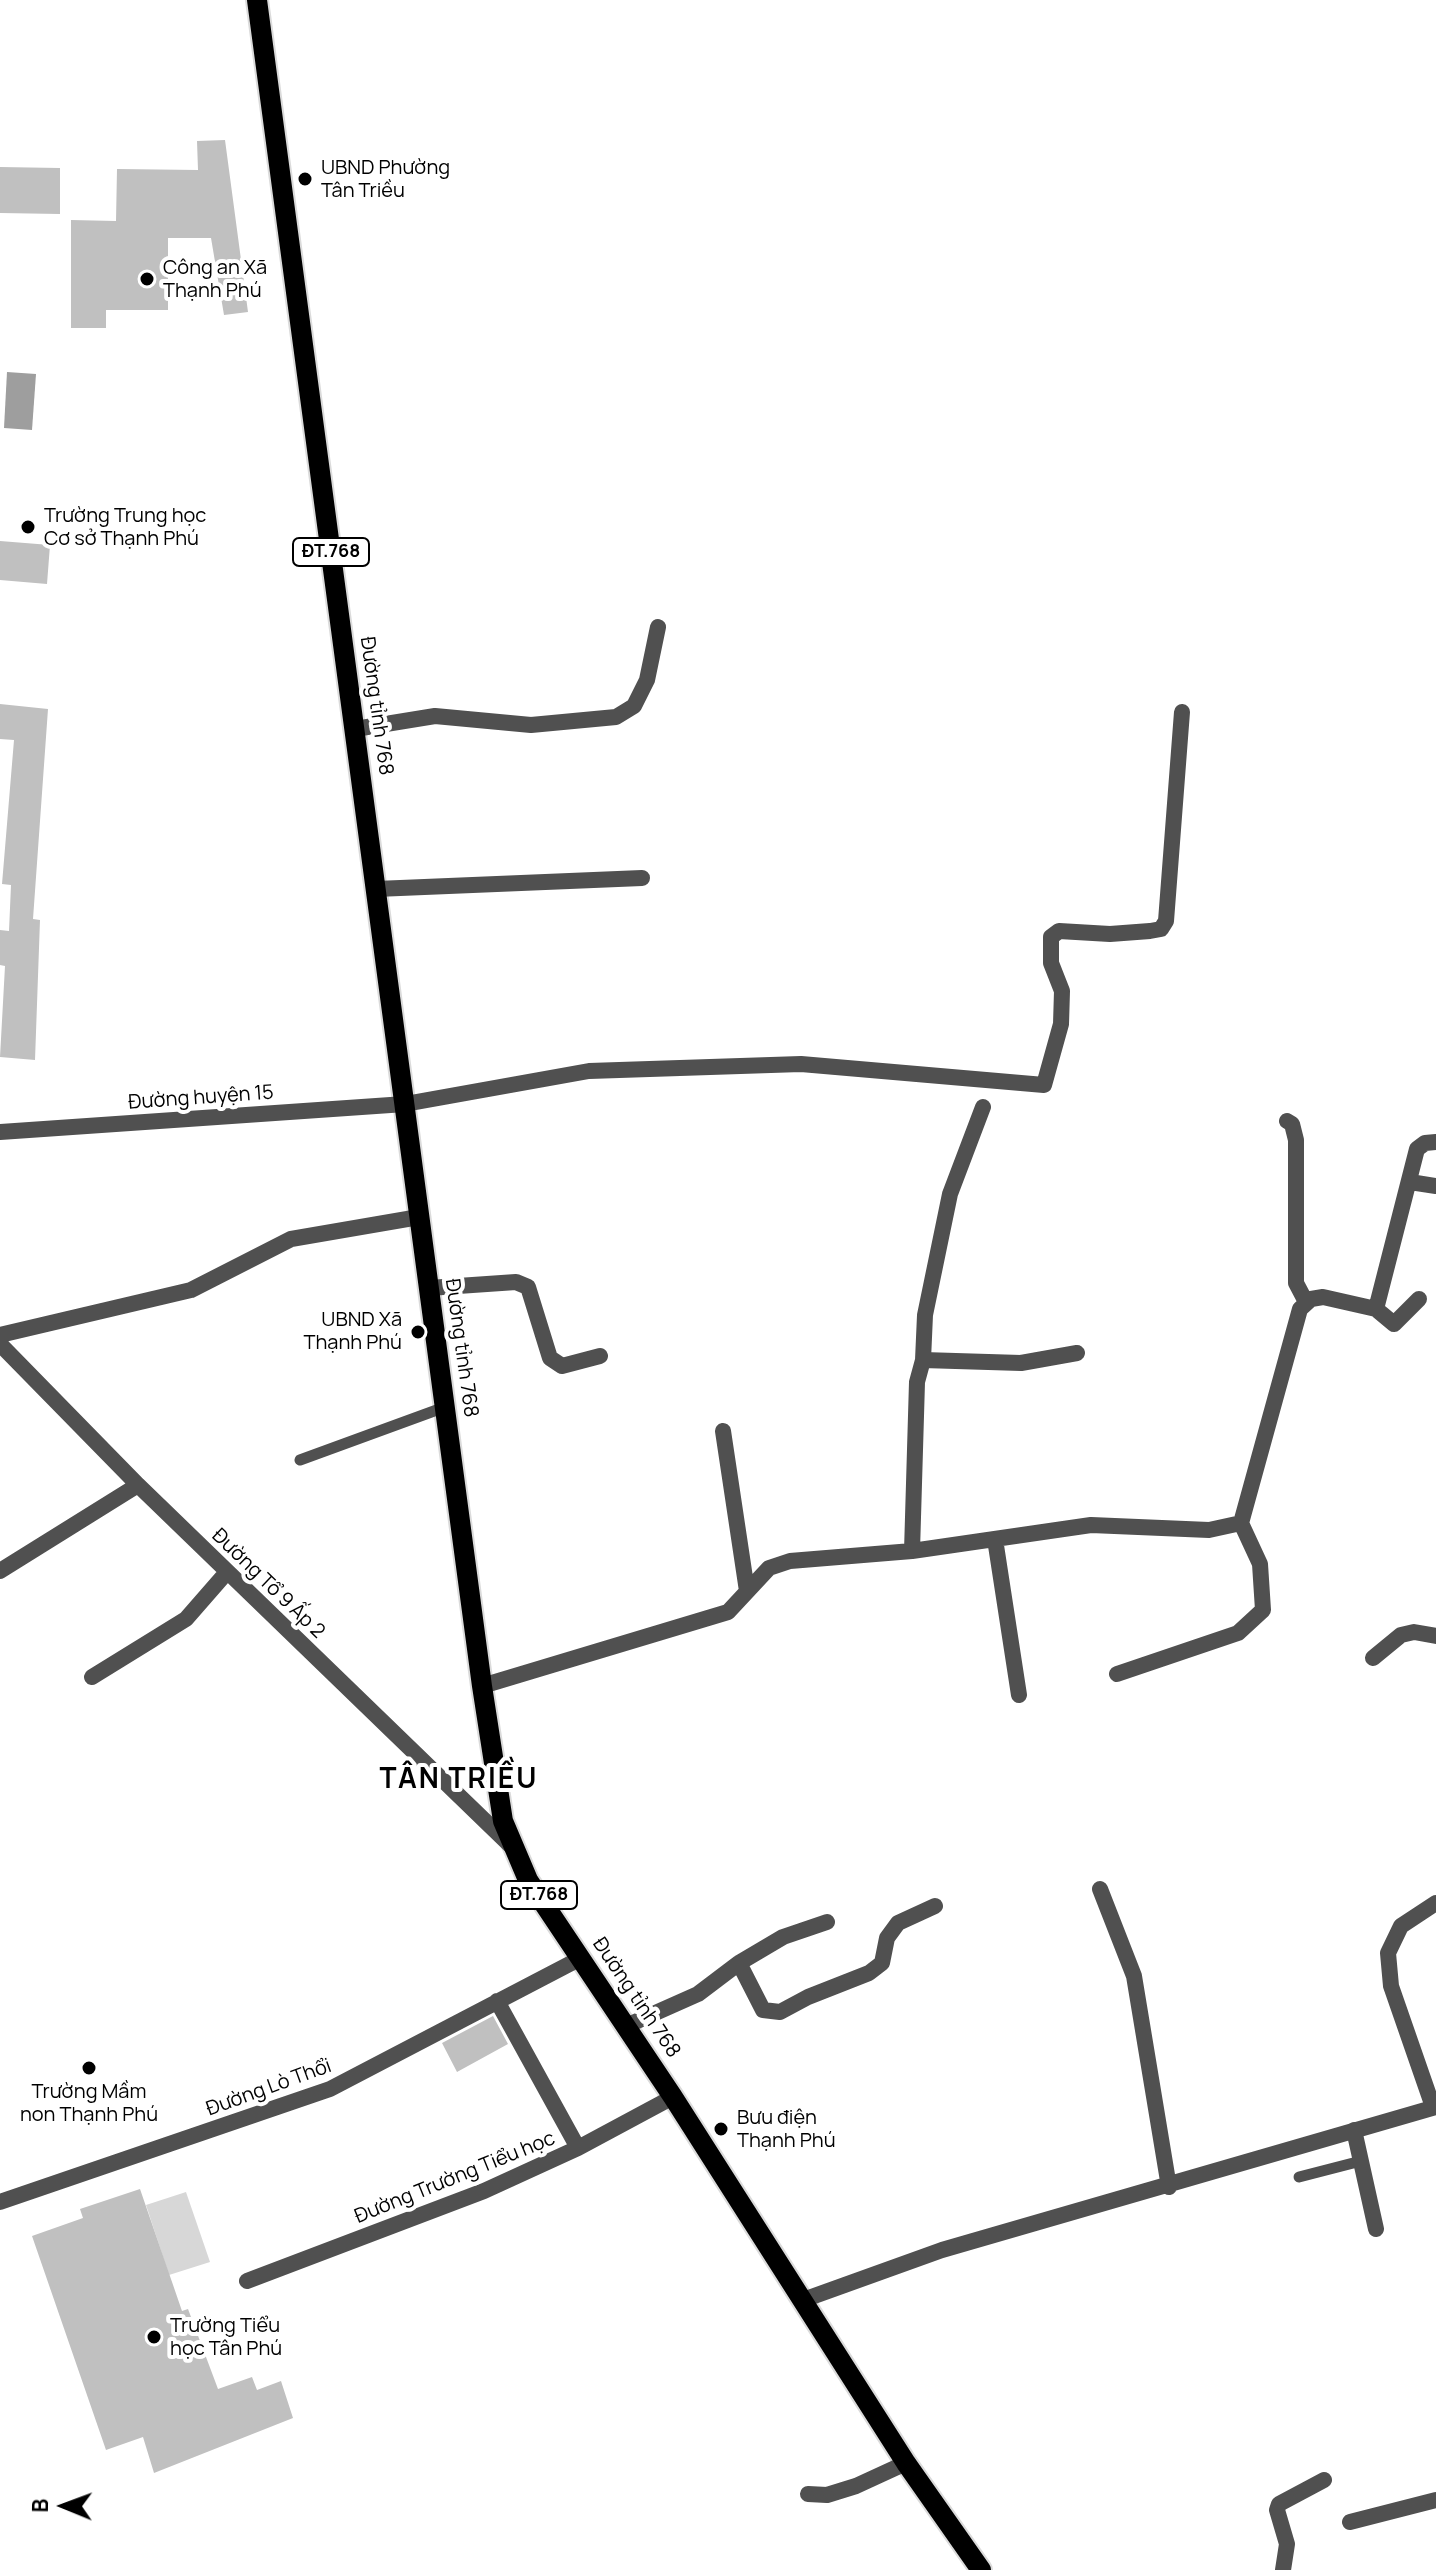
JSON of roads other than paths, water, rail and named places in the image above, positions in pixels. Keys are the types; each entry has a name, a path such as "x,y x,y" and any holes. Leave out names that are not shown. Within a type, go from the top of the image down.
{"main road":[{"name":"Đường tỉnh 768","path":"257,0 497,1796 513,1849 528,1880 673,2097 906,2463 981,2570"}],"street":[{"path":"355,729 435,716 531,725 616,717 634,706 647,680 658,627"},
{"name":"Đường huyện 15","path":"0,1132 405,1104 589,1071 786,1065 1044,1085 1050,1075 1062,1013 1062,991 1048,947 1051,937 1059,931 1110,934 1150,931 1161,929 1166,921 1182,712"},
{"path":"376,889 642,878"},
{"path":"912,1551 917,1382 923,1360 925,1315 950,1194 983,1107"},
{"path":"1287,1121 1292,1124 1296,1140 1296,1283 1306,1302"},
{"path":"1376,1309 1417,1149 1425,1143 1436,1142"},
{"path":"1410,1182 1436,1186"},
{"path":"0,1335 191,1290 291,1239 419,1217"},
{"path":"429,1288 516,1282 528,1287 550,1358 562,1366 600,1356"},
{"path":"1117,1674 1238,1633 1263,1610 1260,1564 1241,1523 1300,1309 1306,1302 1330,1297 1376,1309 1394,1324 1419,1299"},
{"name":"Đường Tổ 9 Ấp 2","path":"0,1344 138,1485 513,1849"},
{"path":"923,1360 1021,1363 1077,1353"},
{"path":"723,1431 747,1591"},
{"path":"0,1571 138,1485"},
{"path":"482,1686 728,1612 769,1568 790,1561 912,1551 1091,1525 1209,1530 1241,1523"},
{"path":"995,1539 1019,1695"},
{"path":"92,1677 186,1619 227,1572"},
{"path":"1373,1658 1401,1635 1414,1632 1436,1636"},
{"path":"1100,1889 1134,1976 1169,2187"},
{"path":"803,2300 942,2250 1169,2187 1435,2107 1391,1986 1388,1953 1401,1926 1436,1903"},
{"path":"739,1963 763,2010 770,2014 780,2012 808,1997 869,1973 882,1963 887,1938 898,1923 935,1906"},
{"path":"626,2026 698,1994 739,1963 783,1937 827,1922"},
{"name":"Đường Lò Thổi","path":"0,2202 330,2089 581,1958"},
{"path":"497,2001 578,2148"},
{"name":"Đường Trường Tiểu học","path":"247,2281 484,2191 578,2148 673,2097"},
{"path":"1354,2130 1376,2229"},
{"path":"808,2494 827,2495 856,2486 906,2463"},
{"path":"1283,2570 1287,2544 1277,2510 1279,2504 1324,2480"},
{"path":"1350,2522 1436,2500"}],"lane":[{"path":"300,1460 445,1407"},
{"path":"1299,2177 1361,2161"}],"place":[{"name":"UBND Phường Tân Triều","path":"305,179"},
{"name":"Công an Xã Thạnh Phú","path":"147,279"},
{"name":"Trường Trung học Cơ sở Thạnh Phú","path":"28,527"},
{"name":"UBND Xã Thạnh Phú","path":"418,1332"},
{"name":"Trường Mầm non Thạnh Phú","path":"89,2068"},
{"name":"Bưu điện Thạnh Phú","path":"721,2129"},
{"name":"Trường Tiểu học Tân Phú","path":"154,2337"}],"district":[{"name":"TÂN TRIỀU","path":"459,1780"}]}
